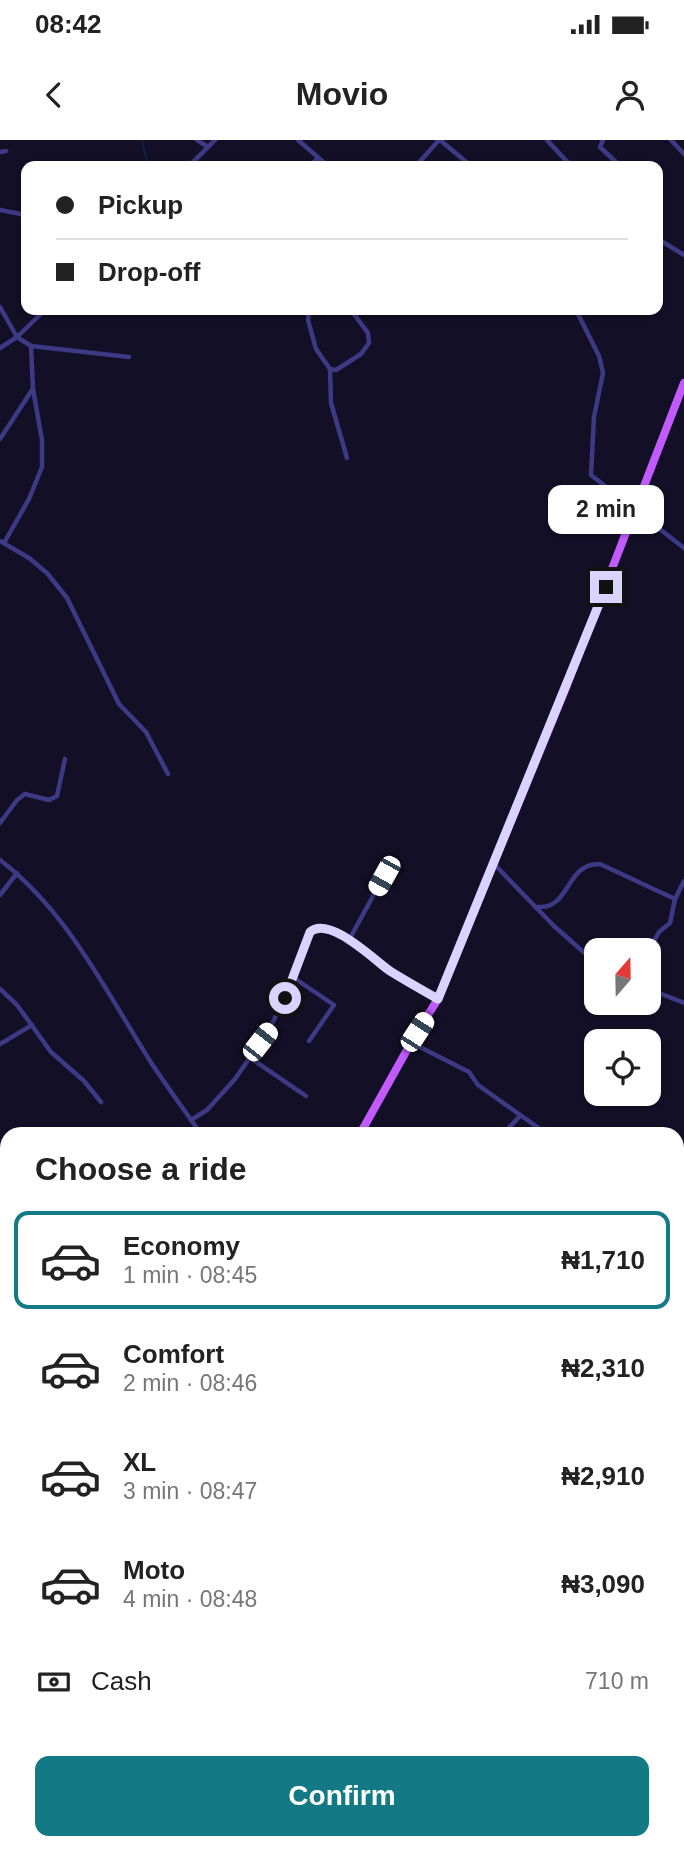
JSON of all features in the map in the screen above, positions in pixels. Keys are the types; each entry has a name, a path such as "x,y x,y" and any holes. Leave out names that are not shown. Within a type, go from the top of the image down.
{"main road":[{"path":"364,1127 438,999 636,510 684,383"}],"street":[{"path":"197,140 208,147"},
{"path":"194,161 215,140"},
{"path":"298,140 322,161"},
{"path":"421,161 440,140 465,161"},
{"path":"547,140 566,161"},
{"path":"603,140 600,147 615,161"},
{"path":"671,140 684,154"},
{"path":"315,161 318,158"},
{"path":"0,210 21,214"},
{"path":"663,242 684,255"},
{"path":"0,307 17,337 31,346 129,357"},
{"path":"0,348 17,337 40,315"},
{"path":"308,315 316,349 330,369 331,403 347,458"},
{"path":"330,369 336,370 360,354 369,343 368,333 355,315"},
{"path":"578,315 599,356 603,373 594,417 592,475 684,548"},
{"path":"31,346 33,389 42,440 42,467 29,499 2,542 29,558 47,573 67,598 119,704 146,732 169,774"},
{"path":"0,439 33,389"},
{"path":"0,823 17,800 25,794 49,800 57,796 65,759"},
{"path":"0,860 46,902 83,951 152,1064 196,1127"},
{"path":"494,864 554,926 584,953"},
{"path":"538,907 546,907 558,901 579,869 590,864 600,864 675,899"},
{"path":"0,895 17,873"},
{"path":"349,940 384,876"},
{"path":"656,938 670,923 675,899 684,881"},
{"path":"191,1119 212,1105 235,1079 278,1015 310,932 315,928 330,929 387,969 438,999"},
{"path":"294,978 334,1004 309,1041"},
{"path":"0,989 17,1005 51,1052 84,1081 101,1102"},
{"path":"662,994 684,1003"},
{"path":"0,1044 32,1025"},
{"path":"411,1043 469,1072 478,1085 536,1127"},
{"path":"249,1057 306,1096"},
{"path":"510,1127 520,1116"}],"waterway":[{"path":"142,140 147,161"}],"route":[{"path":"285,998 310,932 315,928 323,928 330,929 361,947 387,969 438,999 606,587"}]}
